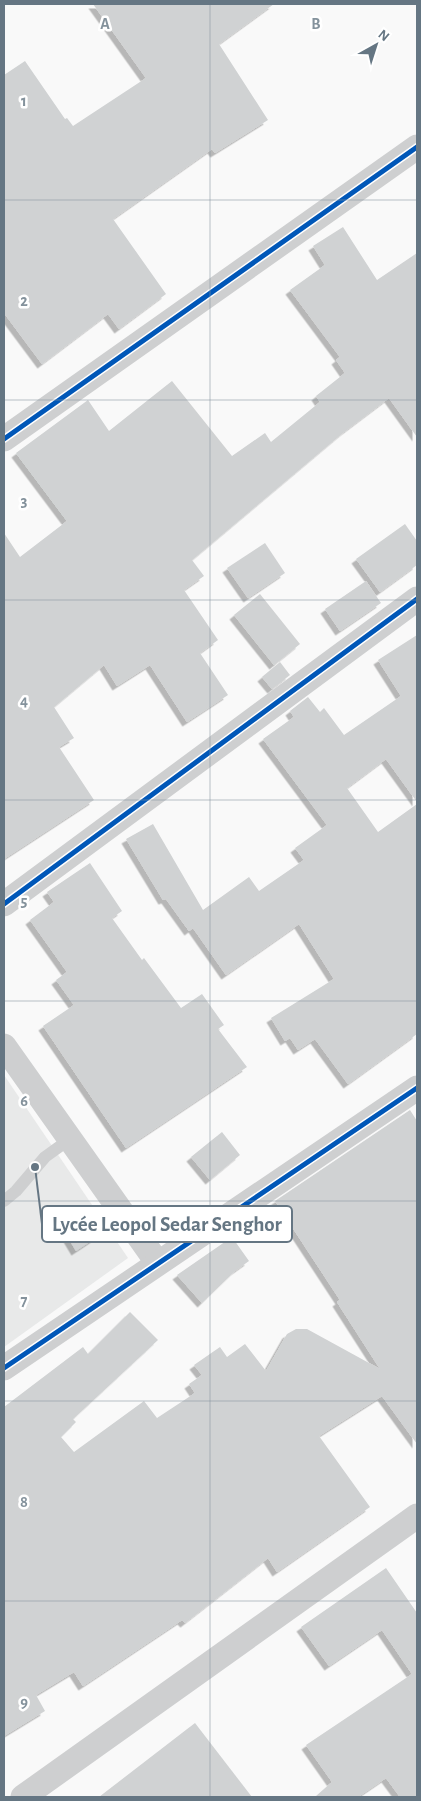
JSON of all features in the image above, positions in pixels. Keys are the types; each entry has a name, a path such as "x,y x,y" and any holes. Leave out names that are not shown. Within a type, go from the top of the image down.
{"street":[{"path":"4,439 417,147"},
{"path":"4,904 417,599"},
{"path":"4,1046 157,1262"},
{"path":"4,1368 157,1262 417,1088"},
{"path":"23,1797 417,1516"}],"lane":[{"path":"4,1201 16,1191 45,1157 70,1139"}],"shaded area":[{"path":"4,1075 128,1258 4,1347"}],"building":[{"path":"93,4 274,4 219,44 268,120 215,153 212,149 113,219 166,294 119,329 108,314 42,364 4,313 4,75 25,61 65,119 67,118 73,126 146,78"},
{"path":"343,227 377,280 417,253 417,437 389,398 344,432 192,560 204,576 184,590 218,640 200,653 228,695 187,722 150,665 117,686 104,665 54,707 74,738 59,747 94,800 4,859 4,533 20,557 67,521 16,453 88,400 109,431 172,381 232,456 265,433 271,442 320,402 316,396 345,373 336,360 340,357 290,290 325,265 313,246"},
{"path":"405,524 417,541 417,565 380,592 356,559"},
{"path":"265,543 285,573 248,598 227,568"},
{"path":"366,581 381,603 340,631 325,609"},
{"path":"260,594 300,644 274,665 234,615"},
{"path":"417,635 417,802 386,759 347,788 378,832 417,804 417,1034 348,1084 315,1039 298,1050 290,1038 285,1041 271,1018 334,979 299,924 226,975 193,928 189,931 166,899 163,900 126,839 153,824 203,910 249,877 259,891 304,860 295,848 327,825 263,739 294,717 290,711 308,697 320,712 324,708 344,735 401,696 378,660"},
{"path":"280,662 290,675 272,689 262,677"},
{"path":"90,863 122,911 112,918 142,960 144,958 181,1008 202,994 224,1025 218,1029 247,1067 126,1148 43,1026 74,1005 56,980 67,972 30,920 54,902 47,892"},
{"path":"410,1110 417,1121 417,1444 382,1396 319,1436 370,1507 277,1572 268,1558 185,1623 182,1620 83,1686 74,1672 36,1695 45,1711 4,1736 4,1407 83,1347 88,1354 130,1312 158,1340 73,1419 76,1422 61,1437 74,1452 144,1401 157,1418 195,1393 189,1384 202,1375 194,1365 220,1347 227,1357 245,1344 266,1371 287,1334 296,1329 307,1329 380,1369 337,1302 340,1300 275,1201"},
{"path":"222,1132 240,1155 210,1180 191,1157"},
{"path":"81,1213 97,1237 76,1251 61,1226"},
{"path":"232,1237 249,1261 235,1271 202,1303 177,1275"},
{"path":"386,1568 417,1613 417,1797 400,1797 386,1778 358,1797 315,1797 332,1782 306,1745 412,1674 382,1630 329,1666 301,1627"},
{"path":"195,1723 252,1797 99,1797"}],"cycle path":[{"path":"4,439 417,147"},
{"path":"4,904 417,599"},
{"path":"4,1368 417,1088"}],"place":[{"name":"Lycée Leopol Sedar Senghor","path":"35,1167"}]}
